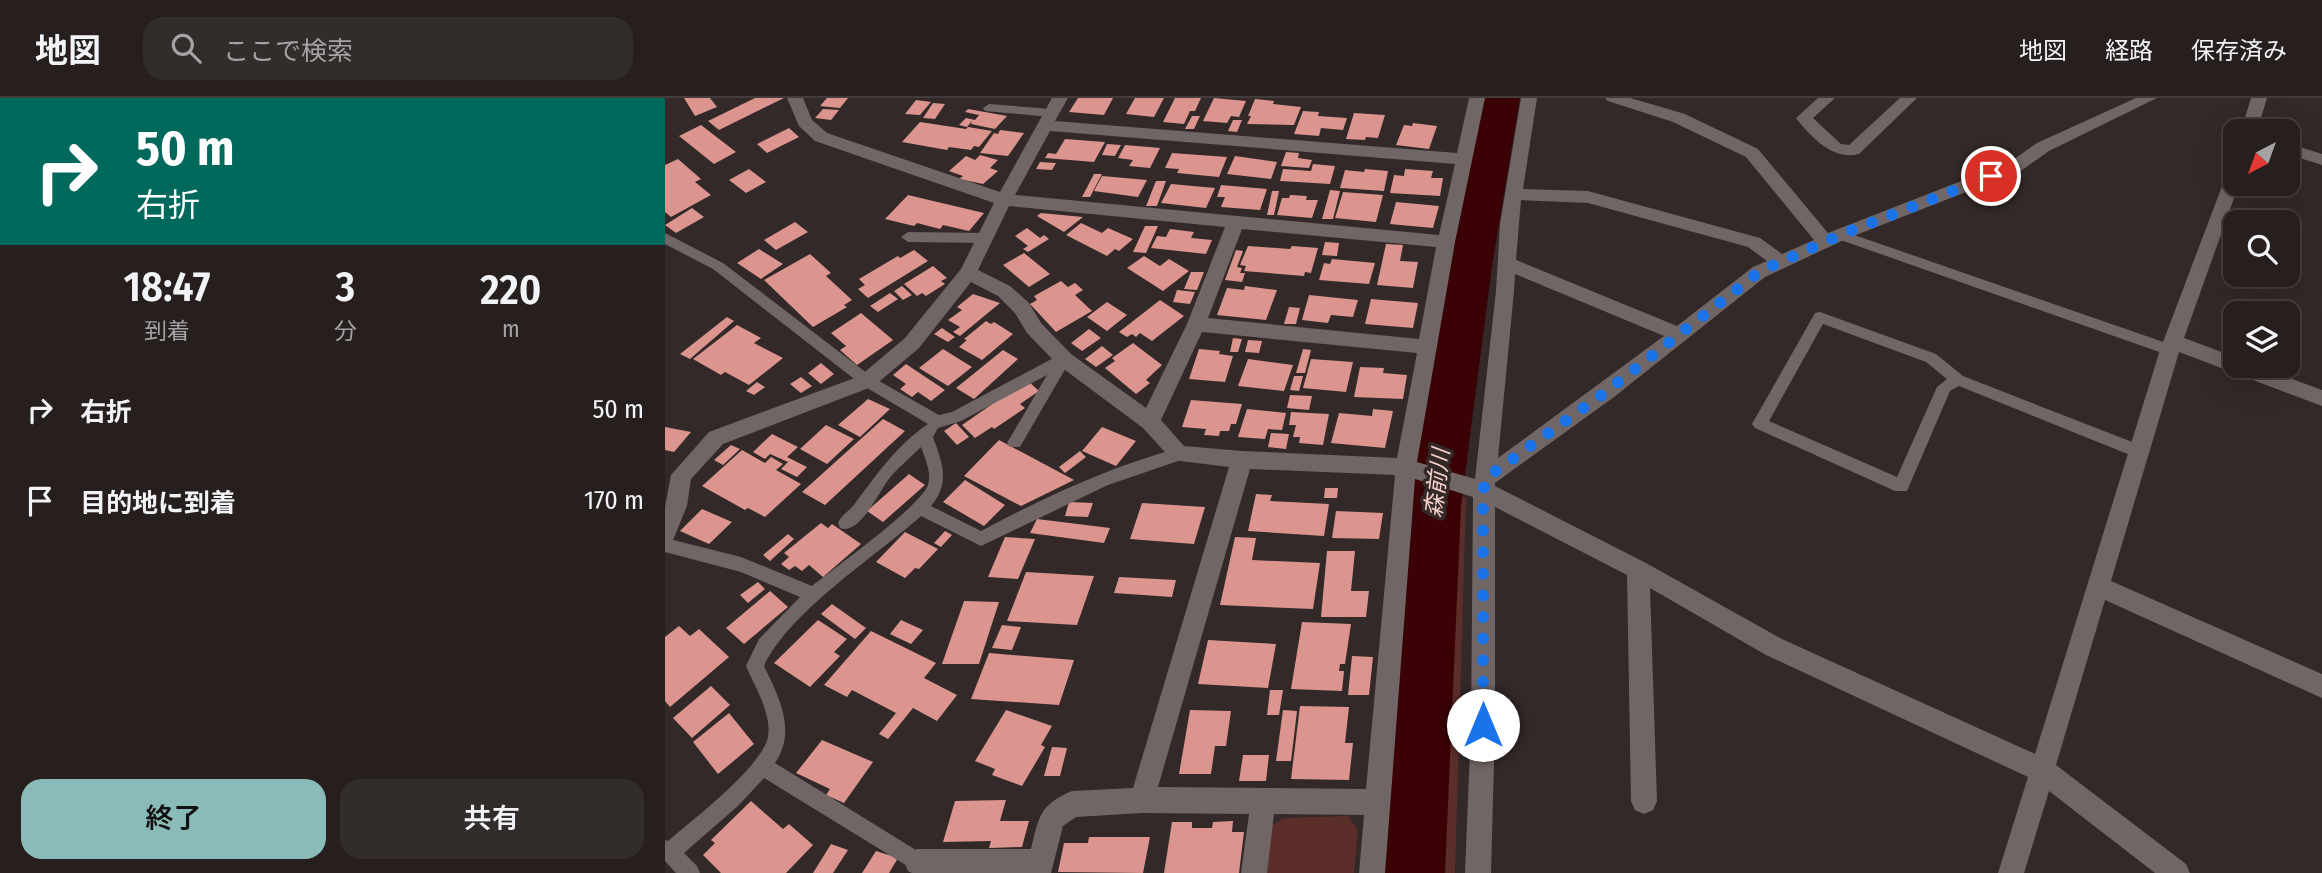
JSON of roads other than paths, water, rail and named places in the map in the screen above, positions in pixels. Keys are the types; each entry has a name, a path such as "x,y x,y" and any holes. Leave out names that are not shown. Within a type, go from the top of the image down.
{"street":[{"path":"795,98 805,122 821,137 1004,200 1446,242"},
{"path":"665,533 676,506 673,471 716,438 867,381 912,343 968,273 1004,200 1060,98"},
{"path":"1372,873 1406,467 1446,242 1477,98"},
{"path":"1478,873 1483,725 1485,484 1514,194 1529,98"},
{"path":"1613,98 1679,118 1752,153 1833,238"},
{"path":"1828,98 1804,118 1837,149 1853,150 1909,98"},
{"path":"1485,484 1759,272 1833,238 2016,166 2043,147 2149,98"},
{"path":"2253,119 2259,98"},
{"path":"1047,119 1462,159"},
{"path":"2300,152 2322,160"},
{"path":"1514,194 1588,197 1754,242 1780,262"},
{"path":"2011,873 2171,346 2226,196"},
{"path":"1150,422 1196,324 1236,222"},
{"path":"1507,264 1679,334"},
{"path":"968,273 1004,291 1022,308 1034,328 1065,359 1150,422 1179,454 1242,460 1406,467 1485,484 1774,647 2043,771 2177,873"},
{"path":"1196,324 1428,347"},
{"path":"2171,346 2223,361"},
{"path":"2270,378 2322,398"},
{"path":"1142,800 1242,460"},
{"path":"1638,570 1644,801"},
{"path":"2099,586 2322,686"},
{"path":"917,862 1039,867 1052,818 1072,804 1142,800 1378,802"},
{"path":"1254,873 1263,803"}],"lane":[{"path":"989,108 1047,119"},
{"path":"908,237 985,238"},
{"path":"665,238 718,266 745,284 814,342 867,381 937,422"},
{"path":"1833,238 2171,346"},
{"path":"1958,380 1944,387 1901,486 1760,424 1820,317 1931,358 1958,380 2140,452"},
{"path":"846,523 860,510 885,472 937,422 956,417 1065,359"},
{"path":"1015,443 1065,359"},
{"path":"690,873 668,851 764,767 777,739 771,702 755,666 765,645 813,595 920,508 935,488 935,468 925,436"},
{"path":"920,508 981,539 1070,492 1145,463 1179,454"},
{"path":"665,545 737,561 770,573 813,595"},
{"path":"764,767 917,862"}],"waterway":[{"name":"森前川","path":"1410,873 1433,506 1468,266 1499,98"}]}
